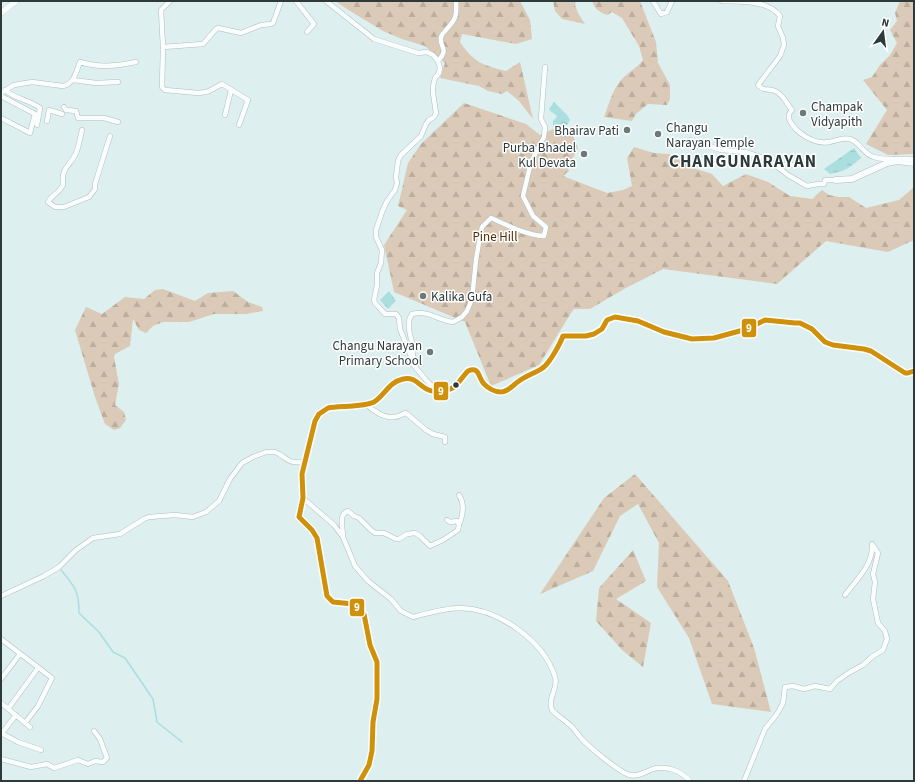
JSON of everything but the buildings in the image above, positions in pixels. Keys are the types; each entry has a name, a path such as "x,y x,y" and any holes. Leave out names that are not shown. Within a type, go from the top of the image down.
{"main road":[{"path":"836,180 852,179 897,160 914,163"},
{"path":"328,408 319,414 315,421 304,462 302,474 303,498 300,517 317,538 327,596 333,602 353,604 364,614 370,645 377,662 377,699 372,722 372,751 369,765 360,781"}],"street":[{"path":"1,13 16,1"},
{"path":"170,1 161,10 163,47 162,87 165,90 198,93 207,92 222,84 248,100 239,125"},
{"path":"163,47 203,44 218,28 241,33 261,25 271,24 281,1"},
{"path":"296,1 314,24 307,32"},
{"path":"326,1 374,39 418,52 427,52 433,55 438,61 440,68 433,86 436,113 434,117 429,120 421,136 401,155 398,161 396,177 397,183 395,190 387,201 376,230 376,238 382,250 381,264 377,273 377,285 374,300 385,314 396,314 399,318 400,330 412,359 412,363 438,392"},
{"path":"438,61 443,55 444,50 441,40 442,35 454,21 456,16 456,1"},
{"path":"654,1 661,14 667,12 672,1"},
{"path":"722,1 746,1 770,7 777,11 780,16 778,26 784,45 780,56 758,85 762,89 776,91 782,96 792,110 788,118 800,134 805,137 827,143 843,138 852,140 873,157 914,159"},
{"path":"3,91 14,85 32,82 63,86 70,84 80,62 94,66 108,67 136,62"},
{"path":"412,359 413,346 409,331 409,318 412,314 419,312 453,322 462,317 467,311 472,299 480,231 491,218 514,228 538,236 544,236 546,227 533,216 523,196 531,162 544,137 545,127 541,119 545,67"},
{"path":"72,80 96,83 118,82"},
{"path":"225,115 231,90"},
{"path":"3,91 30,102 40,108 37,125"},
{"path":"1,96 35,114 30,133 1,118"},
{"path":"64,107 66,110 76,111 78,118 81,119 104,118 118,122"},
{"path":"48,122 49,110 62,114"},
{"path":"82,130 76,154 64,169 62,177 63,185 57,194 51,197 48,202 51,205 64,207 90,197 95,189 95,184 110,136"},
{"path":"682,143 687,145 690,140 721,150 745,152 771,162 788,175 807,186 824,184 825,180 827,179 836,180"},
{"path":"779,168 787,164 792,165"},
{"path":"328,408 374,402 394,382 406,378 414,379 424,388 433,392 450,389 455,386 468,371 471,370 476,370 484,384 493,391 506,391 519,381 545,366 563,336 586,336 594,334 602,329 607,320 615,317 644,322 664,332 692,339 714,338 746,330 765,320 800,324 812,329 827,343 868,350 874,352 900,371 908,373 914,371"},
{"path":"366,404 388,417 394,417 404,413 409,415 415,422 426,430 445,437 445,442"},
{"path":"1,596 44,576 59,567 80,546 93,538 120,534 138,522 149,517 175,515 193,517 206,512 214,507 219,501 230,479 242,463 253,457 266,452 275,452 288,461 297,463 304,462"},
{"path":"343,537 342,521 344,512 348,511 359,518 375,533 384,533 396,539 399,539 407,534 415,533 430,546 444,540 458,530 462,516 461,498 459,495"},
{"path":"303,498 334,525 343,537 355,566 368,581 402,611 412,617 447,609 462,608 493,615 509,623 536,646 548,661 556,678 556,684 550,702 552,710 573,727 582,739 617,768 628,775 635,776 653,769 667,768 680,772 690,781"},
{"path":"447,520 450,522 457,521 459,524"},
{"path":"744,781 766,728 777,714 783,703 785,687 793,686 804,689 815,686 830,689 837,681 850,672 863,666 873,656 882,650 887,639 885,631 878,623 872,599 875,582 873,574 878,553 872,544 873,554 868,565 845,595"},
{"path":"1,639 52,678 38,706 25,723"},
{"path":"1,679 20,654"},
{"path":"8,709 38,668"},
{"path":"1,703 30,727"},
{"path":"16,715 1,733 18,742 41,750"},
{"path":"1,759 31,767 47,764 54,768 78,760 88,764 95,761 103,762 107,758 100,739 94,731"}],"green space":[{"path":"335,1 520,1 530,20 532,39 516,44 462,34 460,42 470,55 485,65 491,67 506,71 520,62 533,119 519,101 507,91 502,94 488,91 479,86 440,78 445,63 425,46 383,31"},
{"path":"553,1 576,1 575,5 578,13 585,24 562,19 555,11"},
{"path":"592,1 640,1 656,42 658,63 670,85 670,99 667,105 648,104 636,114 632,121 604,117 612,96 620,81 643,60 639,46 622,18 612,12 607,15 602,13 594,6"},
{"path":"900,1 914,1 914,154 888,155 866,144 887,110 863,80 872,77 880,65 890,55 897,43 890,30 897,21 895,13"},
{"name":"Pine Hill","path":"464,103 526,124 540,135 560,126 573,136 578,148 568,167 569,171 563,176 607,193 623,190 632,186 627,158 634,147 654,153 669,154 696,169 712,174 723,186 746,174 768,182 790,196 813,199 822,190 829,195 849,197 866,208 899,200 914,187 914,240 888,252 826,241 777,284 663,269 624,289 590,309 574,309 539,365 491,386 465,322 394,292 384,245 407,210 398,206 408,163 421,144"},
{"path":"163,289 195,301 208,293 233,291 248,302 262,307 263,311 246,314 214,314 189,322 163,322 153,326 146,333 139,330 133,319 130,346 115,354 114,357 119,384 115,405 124,412 126,420 120,428 114,430 105,424 95,397 75,330 86,307 102,314 125,297 144,299 155,290"},
{"path":"635,474 728,581 754,648 771,712 712,704 689,638 657,587 659,543 638,504 620,516 593,571 540,594 604,498"},
{"path":"633,550 646,581 616,599 651,623 643,667 622,650 596,621 599,588"}],"water":[{"path":"554,102 570,120 567,125 553,126 553,121 557,117 549,109"},
{"path":"854,148 861,158 850,167 840,172 830,174 824,169"},
{"path":"389,291 396,301 388,309 380,300"}],"waterway":[{"path":"61,570 70,581 77,594 79,613 99,632 113,652 125,658 153,699 157,722 182,742"}],"transit line":[{"name":"9","path":"360,781 369,765 372,751 373,722 377,699 377,662 370,645 364,614 353,604 333,602 327,596 317,538 312,530 299,517 303,498 302,474 315,421 319,414 328,408 370,404 378,399 394,383 403,379 413,380 429,390 442,391 450,389 456,385 468,371 472,370 477,371 482,382 492,390 504,392 522,379 545,366 555,352 563,336 586,336 594,334 602,329 607,320 615,317 638,321 664,332 692,339 714,338 747,329 765,320 800,323 812,329 825,342 833,345 871,351 905,373 914,371"}],"place":[{"name":"Champak Vidyapith","path":"803,113"},
{"name":"Bhairav Pati","path":"627,130"},
{"name":"Changu Narayan Temple","path":"658,134"},
{"name":"Purba Bhadel Kul Devata","path":"584,154"},
{"name":"Kalika Gufa","path":"423,296"},
{"name":"Changu Narayan Primary School","path":"430,352"}],"district":[{"name":"CHANGUNARAYAN","path":"743,161"}]}
